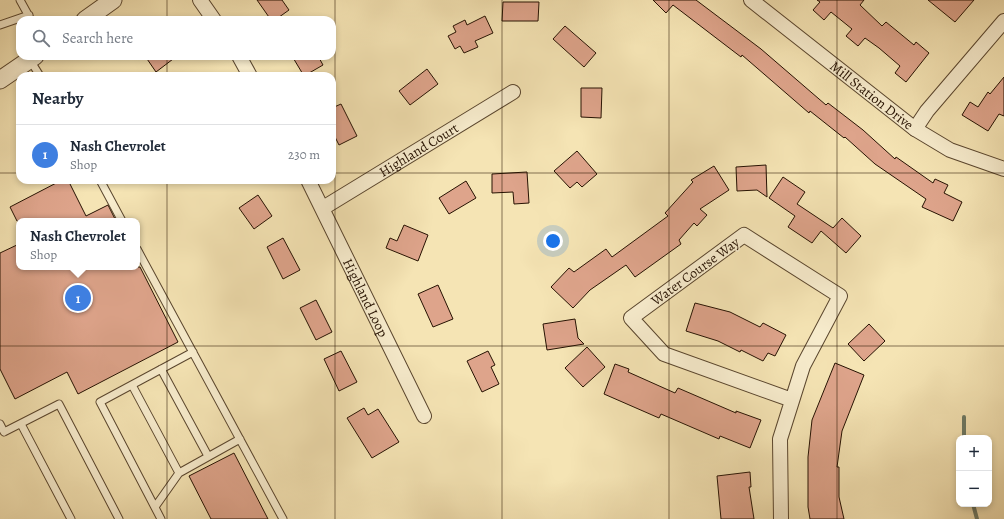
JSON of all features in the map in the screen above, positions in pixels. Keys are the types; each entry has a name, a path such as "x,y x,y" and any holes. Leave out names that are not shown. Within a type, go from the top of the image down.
{"street":[{"path":"91,16 113,0"},
{"path":"200,0 211,16"},
{"name":"Mill Station Drive","path":"751,0 915,129 950,150 1004,170"},
{"path":"915,129 927,111 1004,21"},
{"path":"0,80 29,60"},
{"path":"241,60 248,72"},
{"name":"Highland Court","path":"323,208 513,92"},
{"name":"Highland Loop","path":"310,184 424,416"},
{"name":"Water Course Way","path":"781,519 780,439 803,366 840,296 744,235 630,318 664,354 792,400"}],"lane":[{"path":"20,0 29,16"},
{"path":"3,23 16,21"},
{"path":"33,60 38,72"},
{"path":"102,184 120,218"},
{"path":"140,255 283,519"},
{"path":"161,519 100,402 193,352"},
{"path":"161,369 208,456"},
{"path":"132,385 179,472"},
{"path":"0,424 4,432 59,404 119,519"},
{"path":"21,424 71,519"},
{"path":"155,507 179,472 240,439"}],"building":[{"path":"257,0 282,0 289,10 281,16 268,16"},
{"path":"653,0 696,0 761,49 826,105 828,103 863,130 895,159 896,157 933,183 935,179 948,185 944,193 962,202 953,221 922,207 926,199 875,164 845,137 844,138 810,111 809,113 742,55 741,57 673,5 666,13"},
{"path":"817,0 864,0 860,5 882,26 886,22 914,45 916,42 929,53 906,82 895,73 900,66 879,48 865,38 858,46 846,36 852,29 831,12 824,20 813,10 820,2"},
{"path":"928,0 974,0 955,22"},
{"path":"503,2 539,2 538,21 502,21"},
{"path":"485,16 493,33 475,41 478,47 464,53 460,46 455,49 448,36 456,32 453,26 465,20 467,25"},
{"path":"565,26 596,53 584,67 553,39"},
{"path":"148,60 172,60 156,72"},
{"path":"294,60 320,60 323,65 311,72 302,72"},
{"path":"427,69 438,84 410,105 399,91"},
{"path":"1004,77 1004,116 999,114 988,131 962,115 970,102 978,107 988,92 990,94"},
{"path":"581,88 602,88 601,118 581,117"},
{"path":"341,104 357,136 339,145 336,139 336,106"},
{"path":"577,151 597,174 582,187 577,182 570,188 554,171"},
{"path":"766,165 767,197 757,190 737,191 736,167"},
{"path":"714,166 729,190 700,209 707,215 697,226 694,223 679,240 681,244 635,277 626,265 590,290 573,308 551,287 569,268 574,272 606,249 612,257 668,216 665,213 693,182 691,180"},
{"path":"527,172 529,203 514,204 513,192 492,193 492,174"},
{"path":"783,177 805,192 797,204 833,228 842,218 861,236 846,253 821,231 812,243 788,227 795,216 769,198"},
{"path":"466,181 476,198 449,214 439,198"},
{"path":"54,184 70,184 86,216 108,205 114,218 16,219 10,207"},
{"path":"258,195 272,216 254,229 239,208"},
{"path":"404,225 428,235 418,261 386,248 390,238 397,241"},
{"path":"283,238 300,270 283,279 267,247"},
{"path":"16,245 16,270 140,270 140,267 178,342 78,394 67,372 15,399 0,369 0,253"},
{"path":"438,285 453,319 433,327 418,294"},
{"path":"316,300 332,332 316,340 300,308"},
{"path":"695,303 730,312 760,327 763,323 786,335 775,356 768,353 763,361 718,341 686,331"},
{"path":"575,319 578,338 584,344 547,350 543,324"},
{"path":"869,324 885,341 864,361 848,344"},
{"path":"587,347 605,367 583,387 565,368"},
{"path":"341,351 357,382 339,391 324,359"},
{"path":"488,351 495,365 491,367 499,384 482,392 467,361"},
{"path":"835,363 864,375 842,431 837,467 839,467 839,497 844,519 810,519 808,507 808,457 812,420"},
{"path":"615,364 629,369 628,372 675,393 678,388 736,413 736,411 761,420 750,448 720,436 719,439 661,414 659,418 604,394"},
{"path":"364,408 368,415 378,409 399,442 372,458 347,418"},
{"path":"234,453 268,519 211,519 189,476"},
{"path":"750,472 751,487 749,487 754,519 721,519 717,476"}],"waterway":[{"path":"964,417 964,435"},
{"path":"974,507 977,519"}],"place":[{"name":"Nash Chevrolet","path":"78,298"}]}
